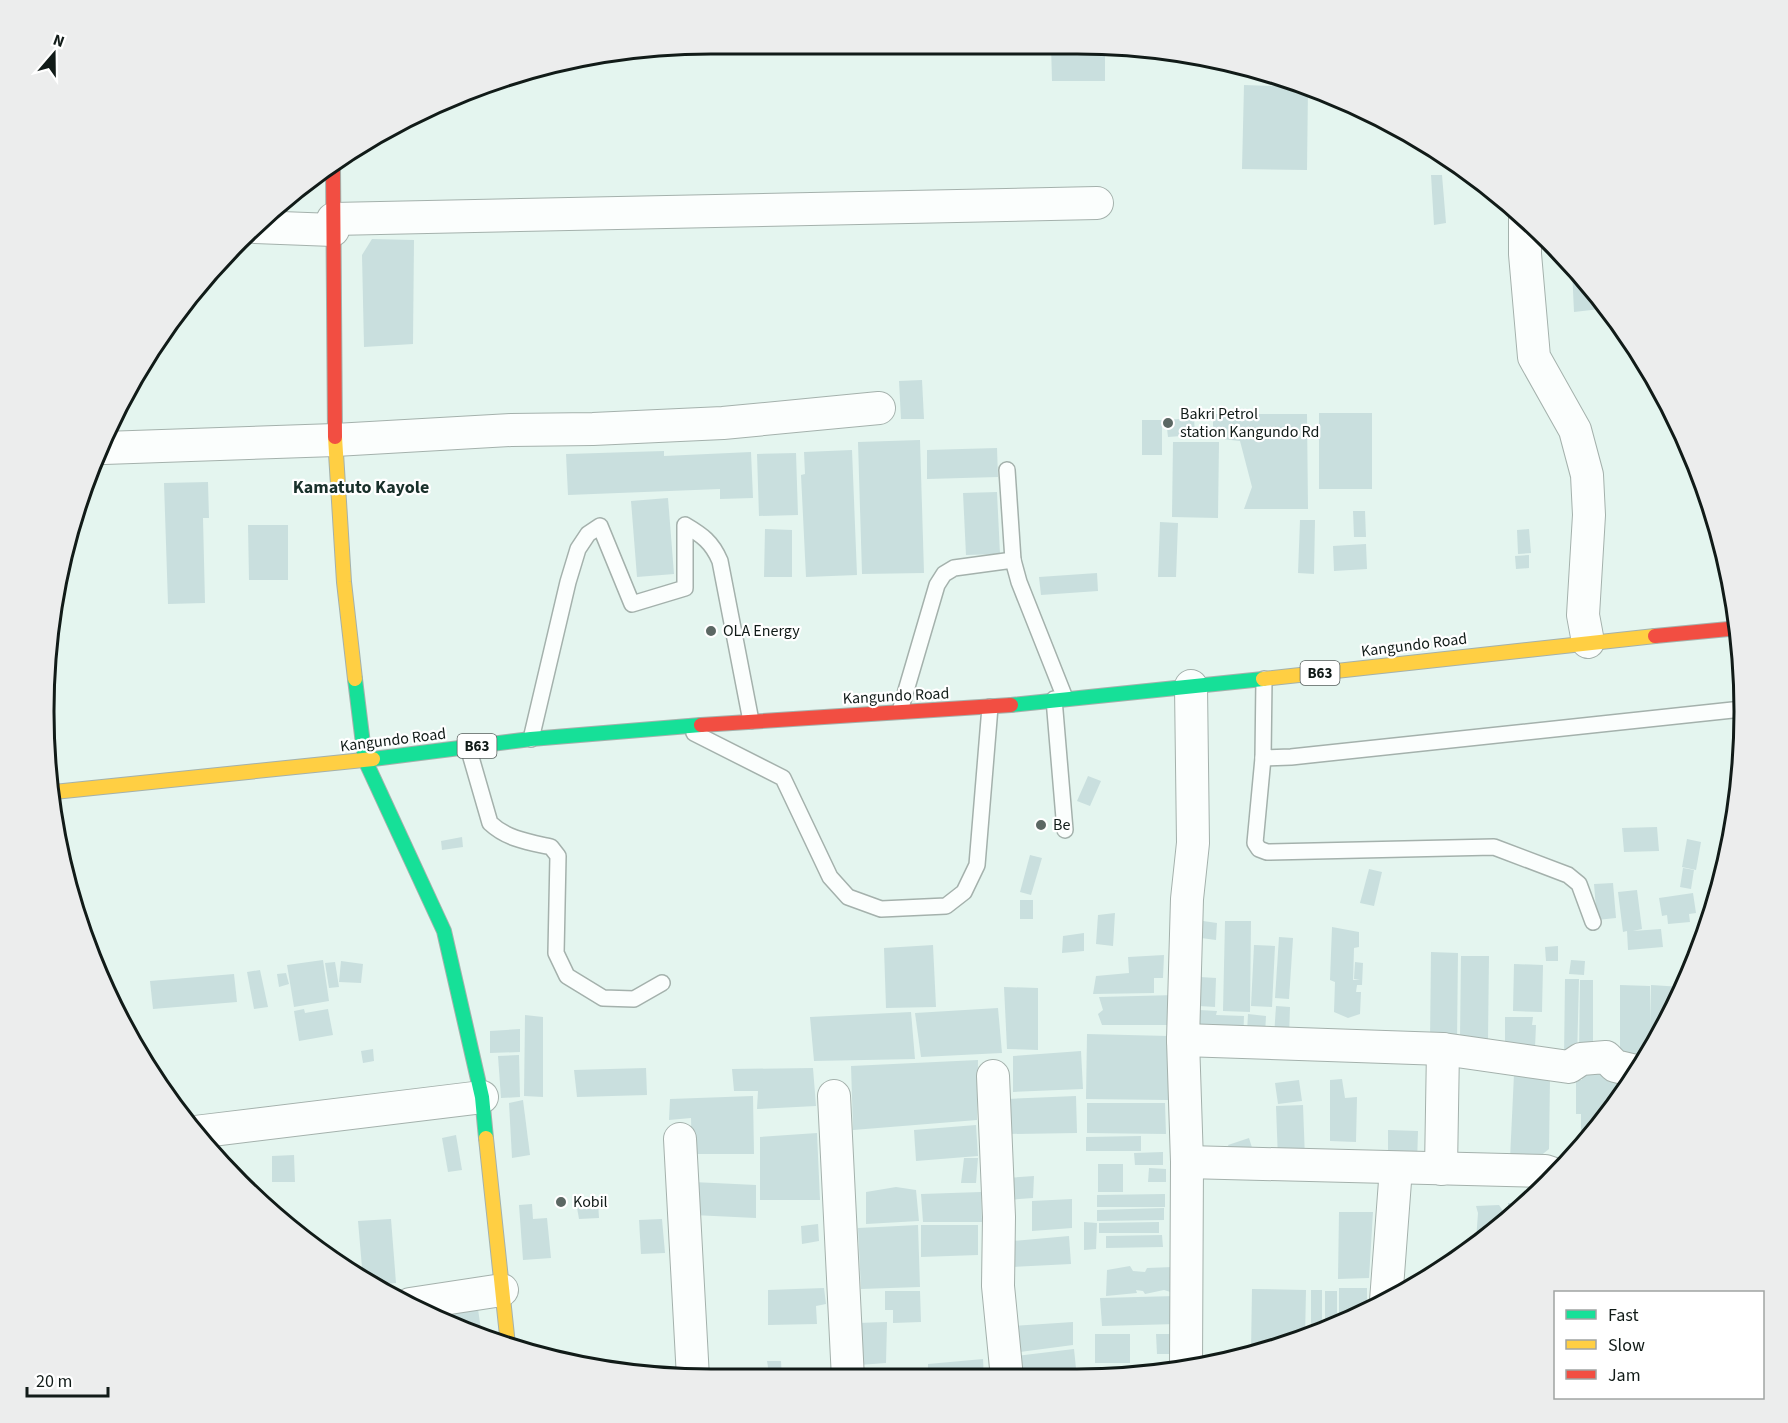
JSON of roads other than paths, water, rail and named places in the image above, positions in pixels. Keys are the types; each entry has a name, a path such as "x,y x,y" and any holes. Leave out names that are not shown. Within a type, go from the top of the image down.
{"main road":[{"path":"333,174 335,440 344,582 365,760 444,931 482,1097 507,1336"},
{"name":"Kangundo Road","path":"59,791 365,760 531,739 751,721 990,707 1588,642 1728,629"}],"street":[{"path":"268,226 1097,203"},
{"path":"1525,232 1534,357 1575,430 1587,476 1589,515 1583,615 1588,642"},
{"path":"110,448 723,423 879,408"},
{"path":"1186,1359 1187,1162 1183,1041 1187,899 1193,843 1191,686"},
{"path":"1183,1041 1443,1049 1569,1066 1581,1059 1606,1057 1615,1066 1628,1069"},
{"path":"1441,1169 1443,1049"},
{"path":"993,1076 999,1217 999,1286 1006,1369"},
{"path":"834,1096 848,1369"},
{"path":"205,1131 482,1097"},
{"path":"680,1138 692,1369"},
{"path":"1187,1162 1546,1171"},
{"path":"1387,1291 1396,1168"},
{"path":"423,1302 502,1290"}],"lane":[{"path":"1006,470 1013,560 1059,699 1065,830"},
{"path":"531,739 578,549 588,534 600,526 632,604 685,588 685,525 704,536 716,551 720,561 751,721"},
{"path":"900,711 937,585 944,574 954,568 1013,560"},
{"path":"1264,679 1263,758 1255,843 1259,849 1267,852 1494,847 1568,875 1578,884 1593,922"},
{"path":"683,727 783,778 830,877 848,897 881,909 946,906 964,892 977,865 990,707"},
{"path":"1263,758 1734,711"},
{"path":"468,747 490,823 499,832 513,838 551,847 558,856 556,952 567,976 603,998 634,999 662,983"}],"place":[{"name":"Bakri Petrol station Kangundo Rd","path":"1168,423"},
{"name":"OLA Energy","path":"711,631"},
{"name":"Be","path":"1041,825"},
{"name":"Kobil","path":"561,1202"}],"district":[{"name":"Kamatuto Kayole","path":"361,487"}]}
